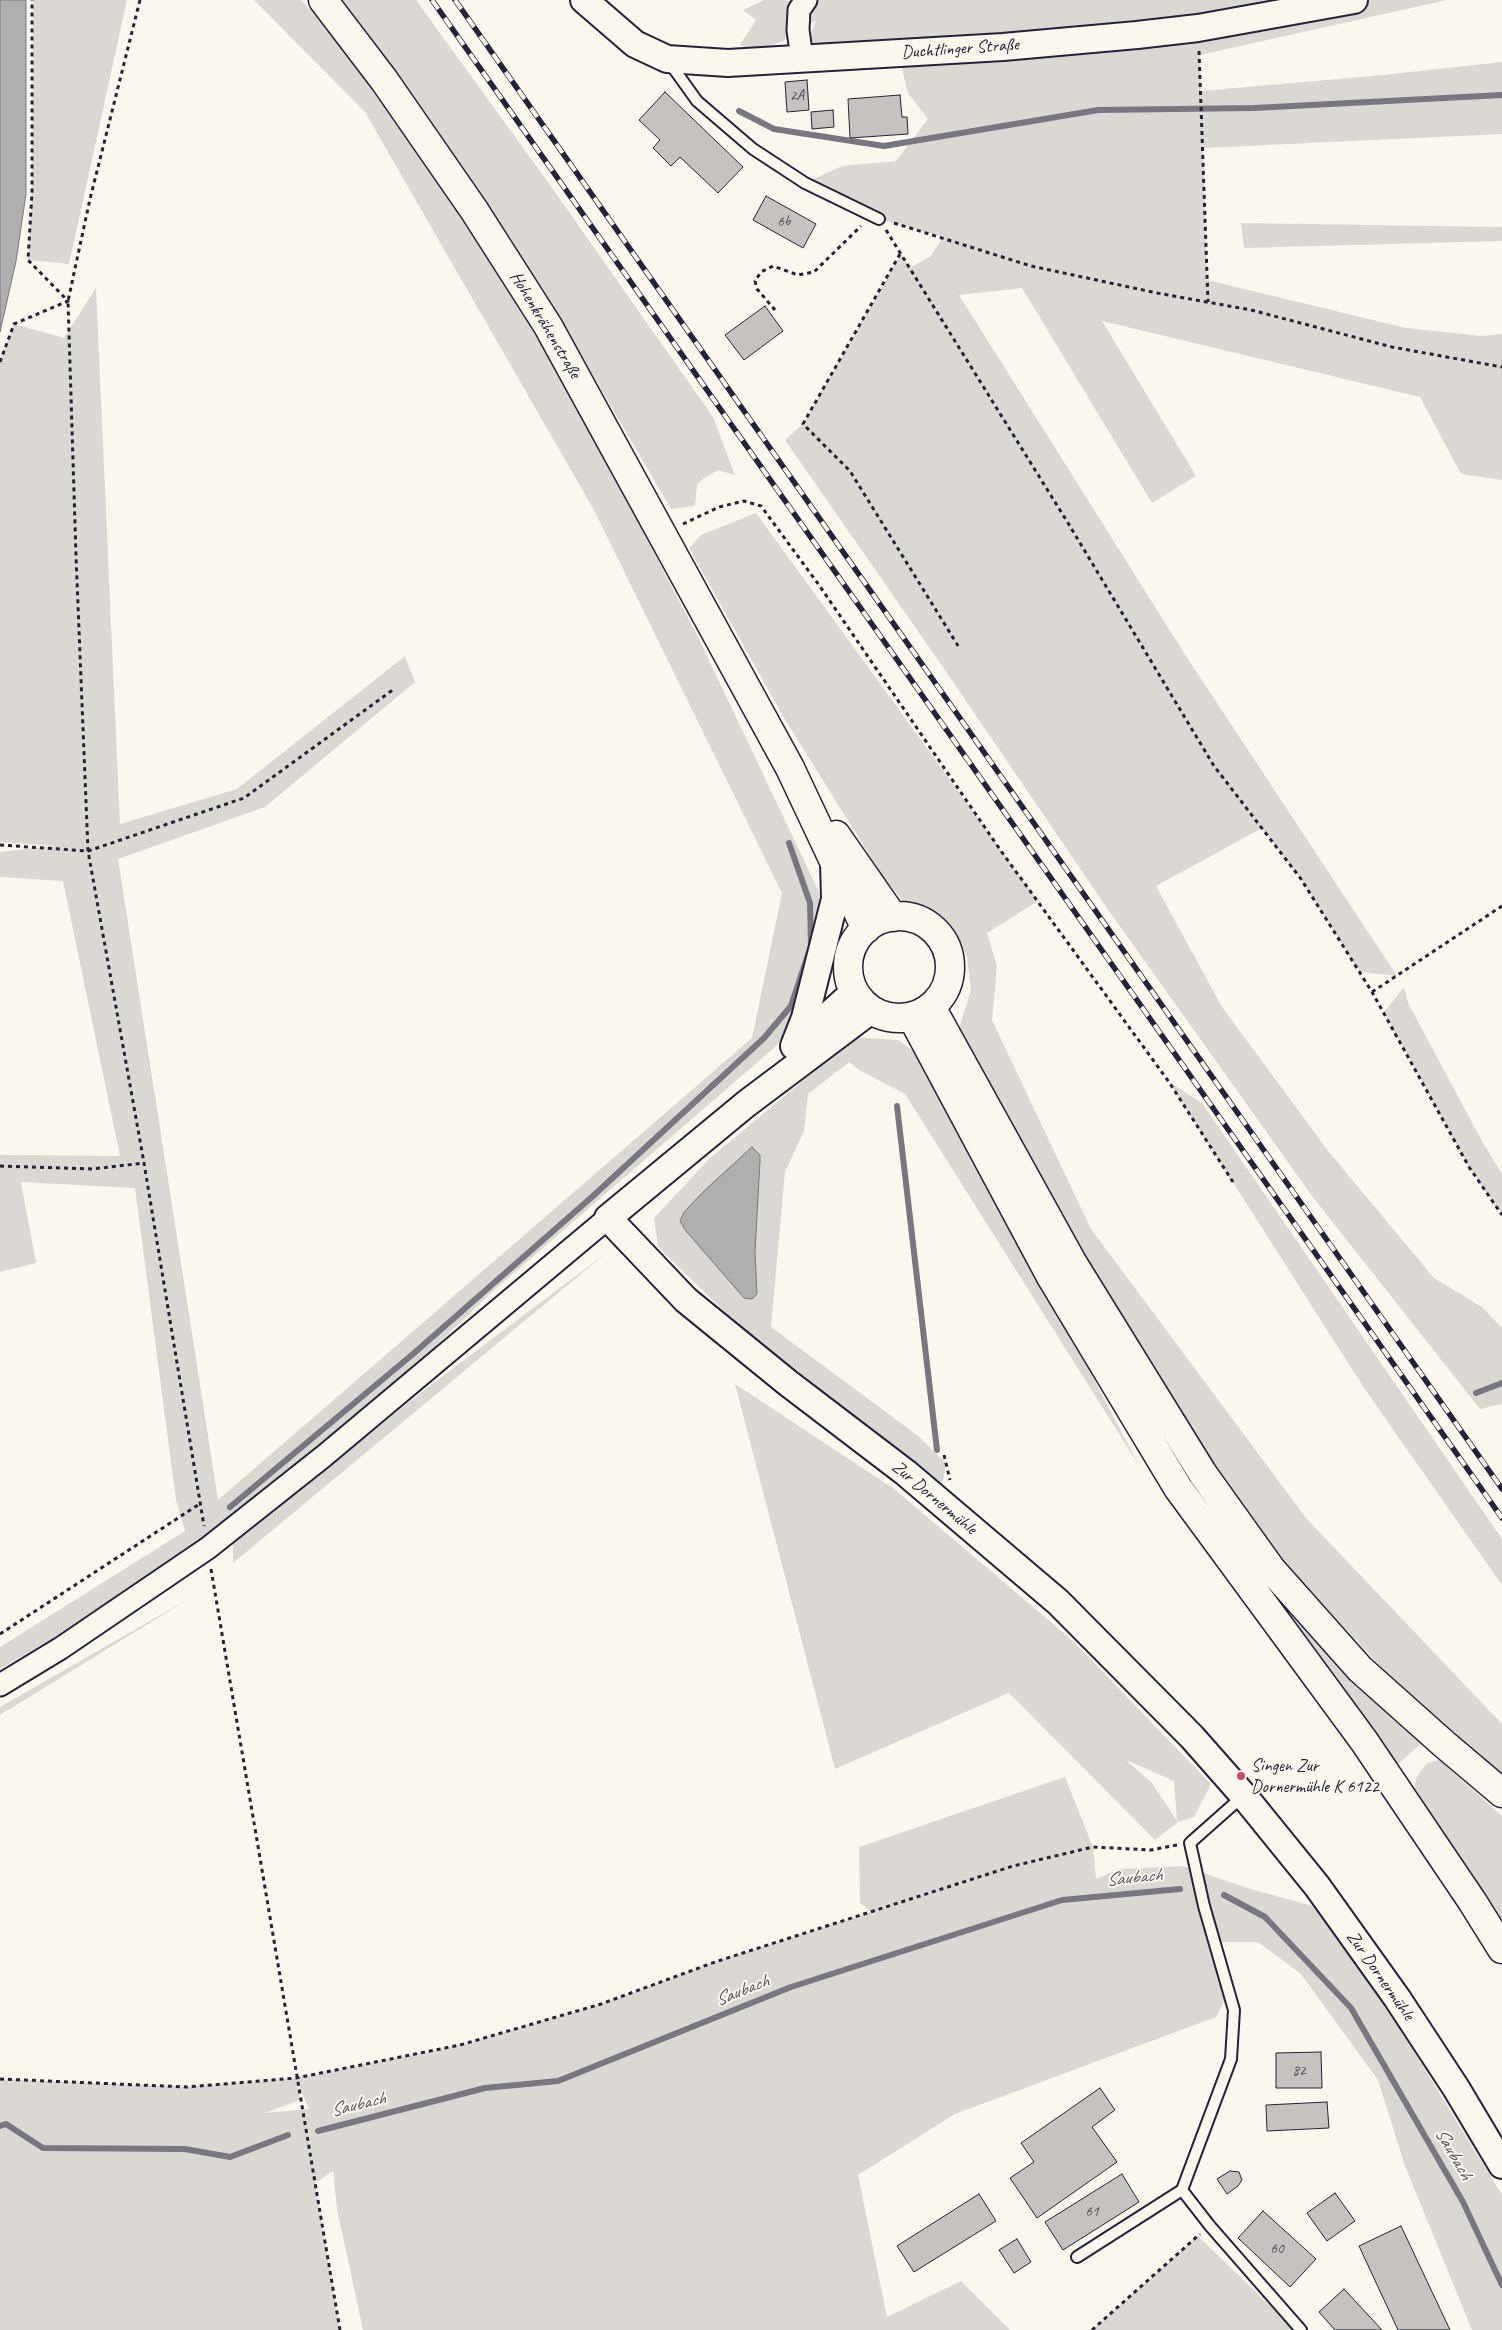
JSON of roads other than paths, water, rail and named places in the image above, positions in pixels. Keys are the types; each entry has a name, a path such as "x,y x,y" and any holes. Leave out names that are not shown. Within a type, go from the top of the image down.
{"main road":[{"name":"Hohenkrähenstraße","path":"324,0 384,80 457,186 532,301 611,439 790,768"},
{"path":"790,768 866,929"},
{"path":"790,768 893,917"},
{"path":"905,916 928,924 944,942 948,953 949,977 943,994 921,1012 891,1018 863,1001 850,981 849,958 852,947 866,929 878,921 893,917 905,916"},
{"path":"921,1012 1203,1474 1266,1561 1360,1669 1444,1744 1502,1792"},
{"path":"921,1012 1050,1275 1178,1488 1364,1741 1472,1901 1502,1949"}],"street":[{"name":"Duchtlinger Straße","path":"584,0 635,44 667,59 728,63 1003,47 1198,28 1354,0"},
{"path":"802,58 798,30 799,10 806,0"},
{"path":"794,1046 805,1018 835,900 834,861"},
{"path":"746,1104 794,1046 863,1001"},
{"path":"0,1685 61,1648 208,1548 324,1456 746,1104 863,1001"},
{"name":"Zur Dornermühle","path":"608,1218 686,1300 788,1384 906,1473 1058,1602 1192,1737 1244,1796 1317,1886 1397,1998 1456,2088 1502,2166"}],"lane":[{"path":"598,0 610,23"},
{"path":"667,59 697,101 753,149 805,183 875,217"},
{"path":"1077,2257 1182,2190 1231,2059 1234,2010 1204,1906 1190,1843 1244,1796"},
{"path":"1182,2190 1210,2226 1301,2330"}],"waterway":[{"path":"739,111 774,129 884,146 1098,110 1254,108 1502,95"},
{"path":"230,1507 413,1354 593,1196 764,1038 791,1006 811,946 810,903 789,843"},
{"path":"897,1106 937,1450"},
{"path":"1476,1393 1502,1383"},
{"name":"Saubach","path":"318,2131 485,2088 558,2081 791,1987 1062,1900 1180,1889"},
{"name":"Saubach","path":"1224,1895 1265,1917 1351,2008 1463,2202 1502,2285"},
{"name":"Saubach","path":"0,2126 6,2124 43,2148 185,2149 230,2157 288,2135"}],"railway":[{"path":"432,0 1502,1518"},
{"path":"455,0 1502,1489"}],"place":[{"name":"Singen Zur Dornermühle K 6122","path":"1241,1776"}]}
